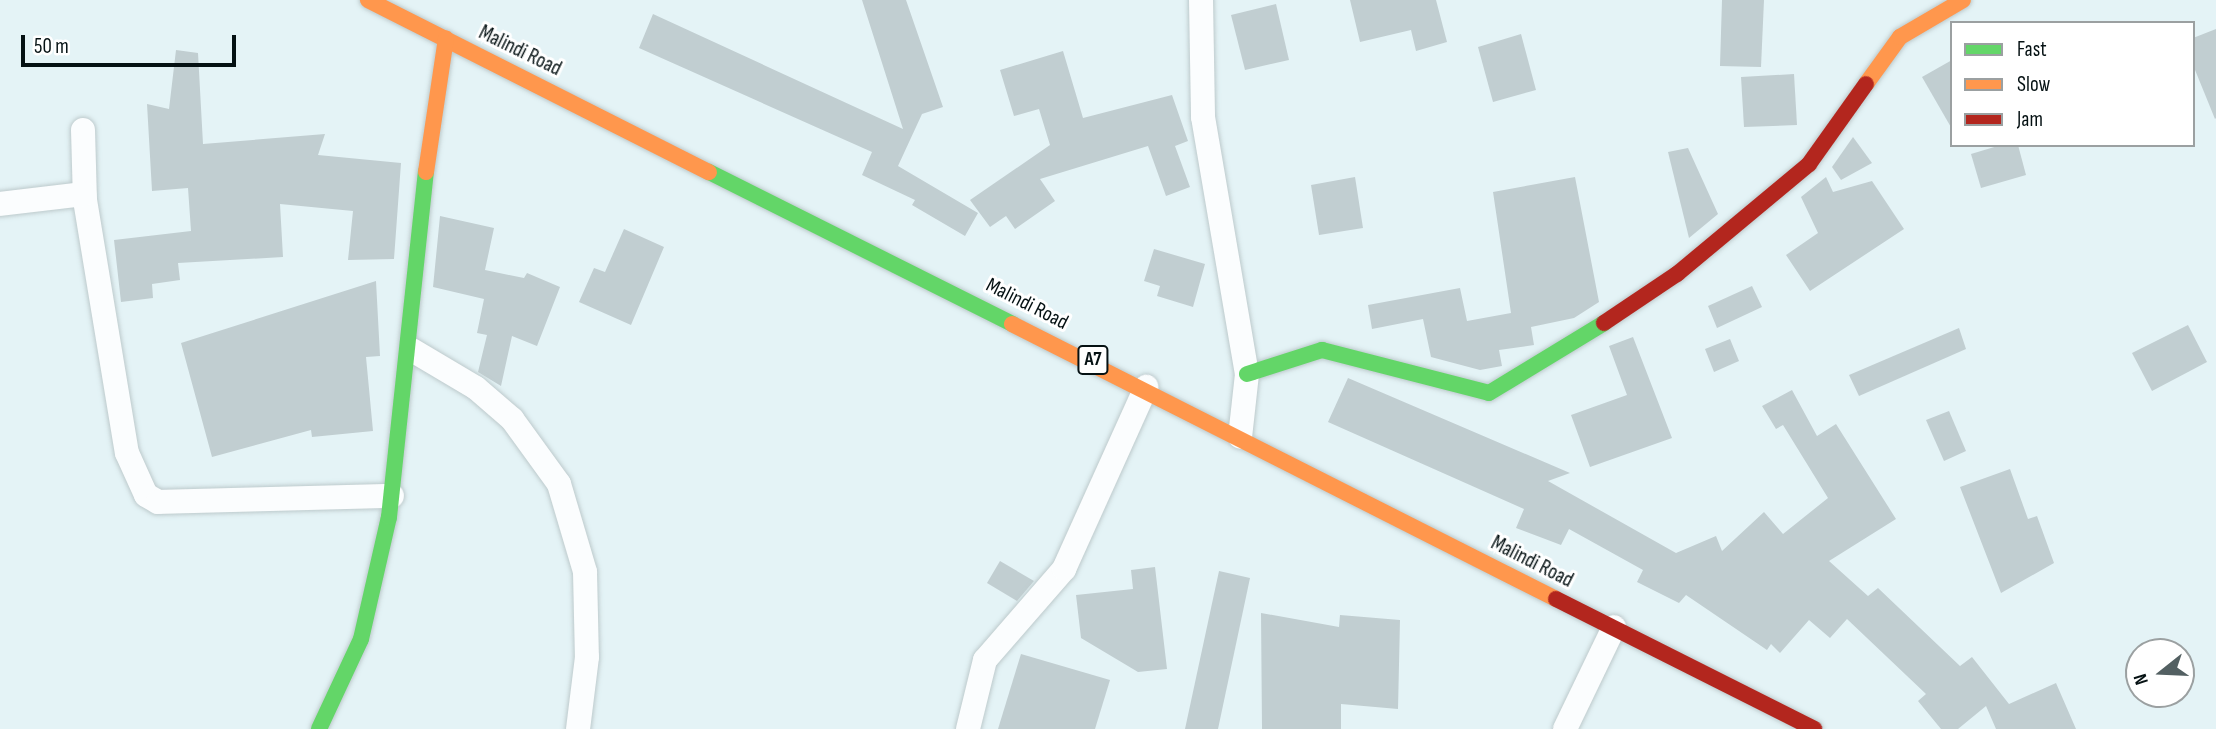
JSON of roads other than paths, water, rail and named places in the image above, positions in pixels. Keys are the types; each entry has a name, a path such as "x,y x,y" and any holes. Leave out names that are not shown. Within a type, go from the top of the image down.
{"main road":[{"name":"Malindi Road","path":"368,0 1146,387 1814,729"},
{"path":"1247,374 1322,350 1489,393 1514,383 1677,274 1809,164 1900,37 1963,0"},
{"path":"319,729 361,639 392,496 412,350 412,272 446,38"}],"street":[{"path":"1201,0 1203,117 1247,374 1240,437"},
{"path":"83,130 84,194 127,453 146,495 158,502 392,496"},
{"path":"0,204 84,194"},
{"path":"412,350 476,388 512,419 559,484 585,572 587,657 578,729"},
{"path":"968,729 985,660 1064,569 1146,387"},
{"path":"1565,729 1614,627"}]}
